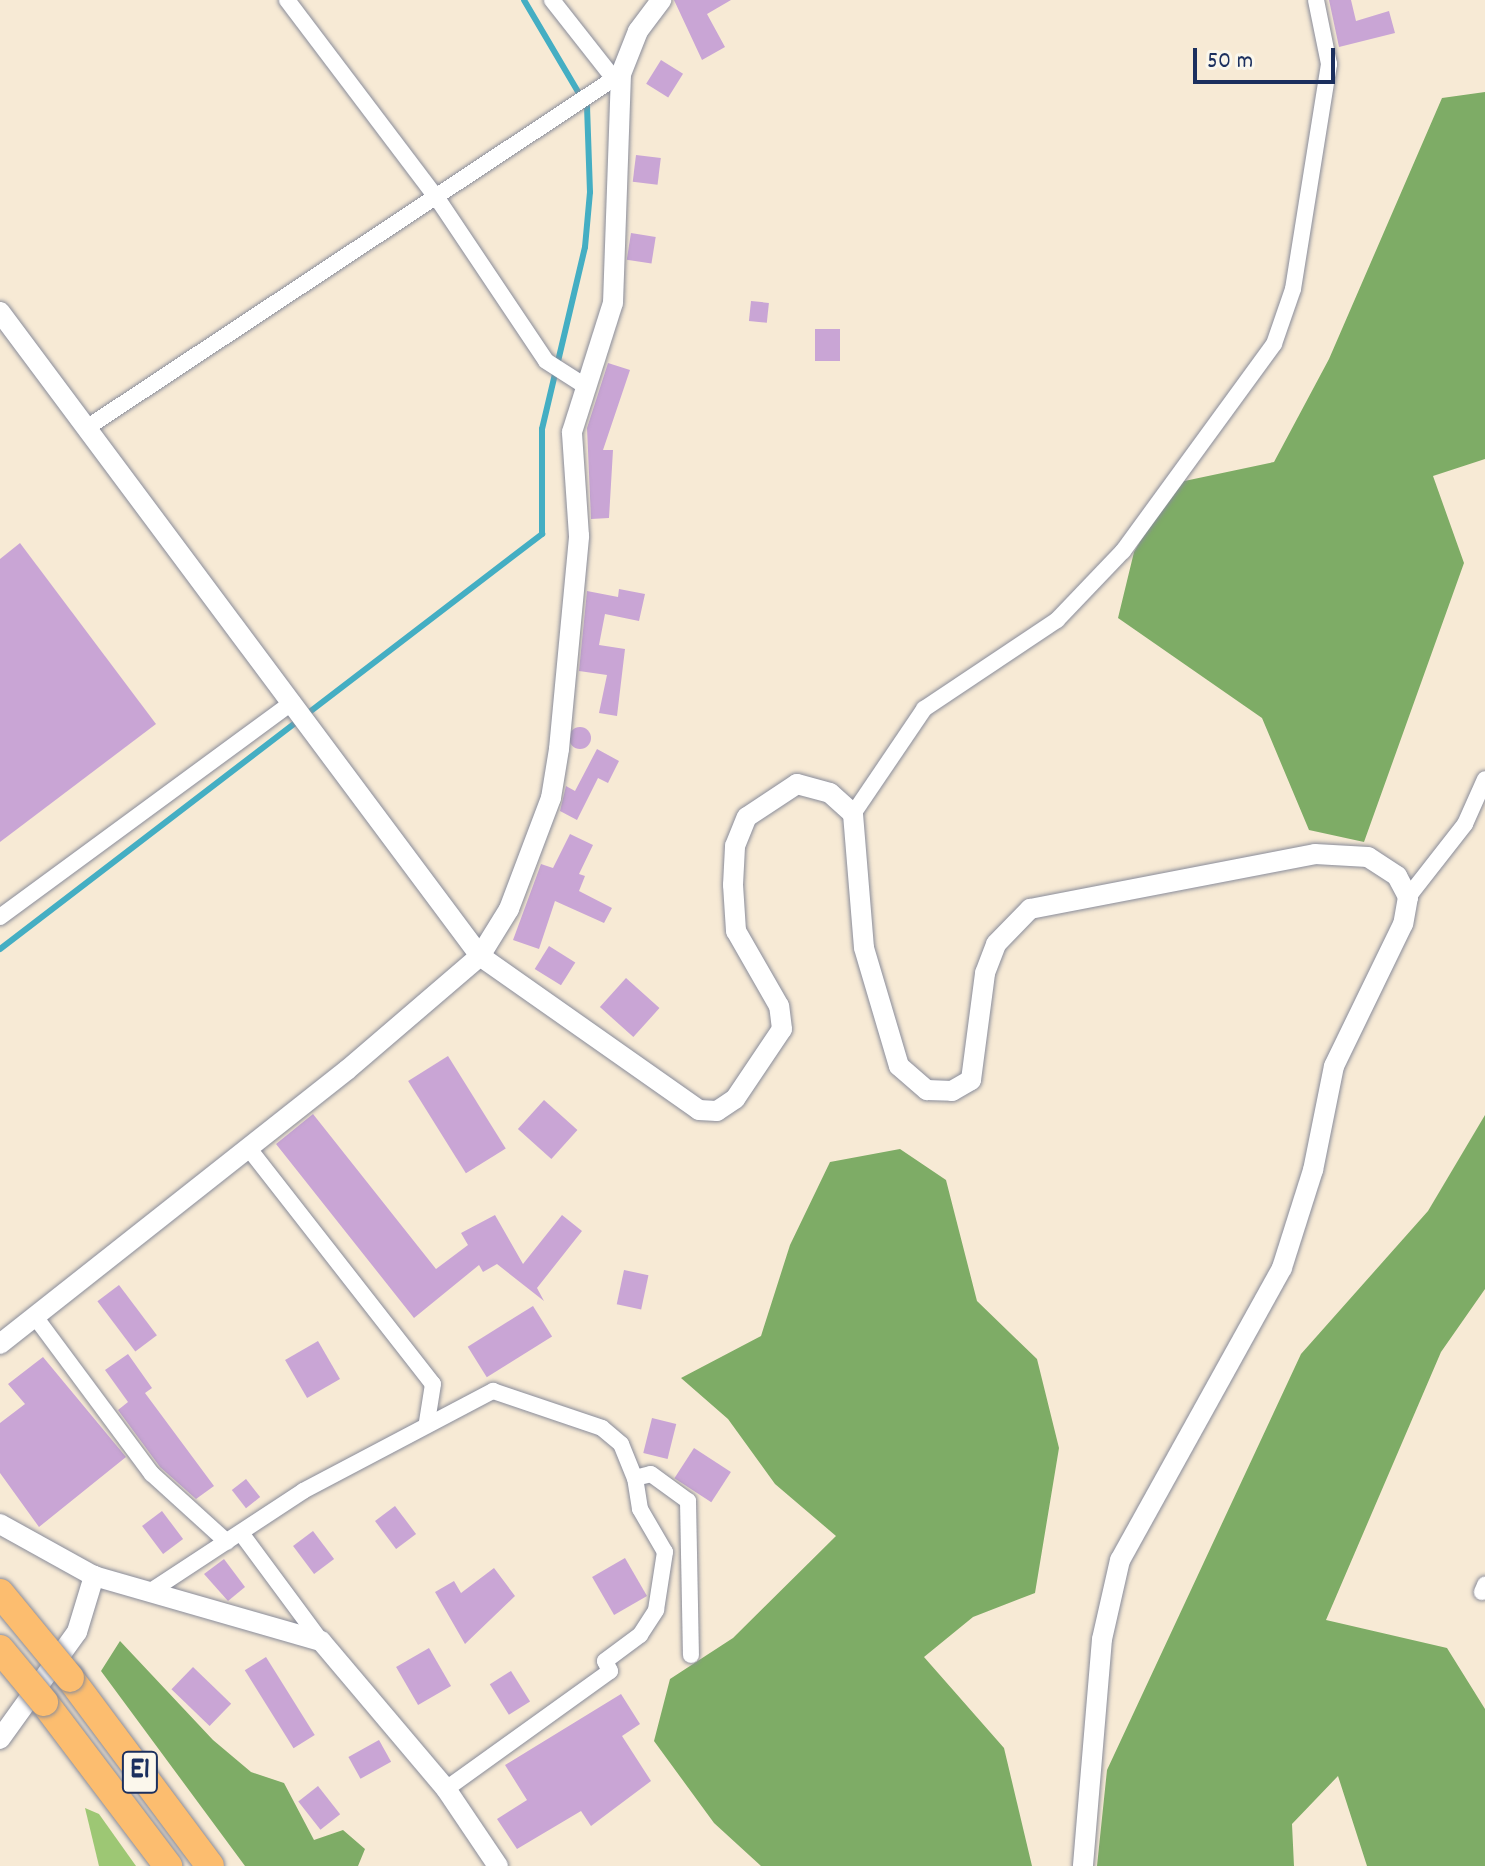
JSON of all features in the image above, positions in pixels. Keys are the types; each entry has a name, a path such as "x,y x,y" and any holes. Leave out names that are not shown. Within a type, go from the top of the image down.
{"highway":[{"name":"E1","path":"0,1593 70,1678 210,1866"},
{"name":"E1","path":"0,1649 168,1866"}],"street":[{"path":"287,0 439,201 551,364 580,382"},
{"path":"552,0 616,74"},
{"path":"0,1344 250,1150 480,956 509,909 551,798 576,600 572,432 580,382 613,303 616,74 638,31 661,0"},
{"path":"1316,0 1329,64 1293,289 1274,344 1123,551 1057,620 924,709 853,814 864,948 899,1066 927,1090 952,1091 971,1080 985,973 996,944 1030,909 1315,854 1368,857 1397,876 1408,897"},
{"path":"88,427 439,201 592,88 616,74"},
{"path":"0,312 294,702 480,956 677,1099 717,1111 735,1099 782,1029 779,1006 736,931 735,846 747,817 797,784 830,793 853,814"},
{"path":"0,917 294,702"},
{"path":"1083,1866 1102,1639 1120,1560 1282,1268 1313,1170 1334,1066 1403,924 1408,897 1465,824 1485,779"},
{"path":"250,1150 433,1384 427,1423"},
{"path":"36,1318 152,1474 234,1538 446,1789 498,1866"},
{"path":"151,1591 427,1423 493,1391 602,1428 621,1444 635,1478 640,1509 665,1552 656,1610 640,1635 605,1661 610,1671 446,1789"},
{"path":"635,1478 651,1474 688,1501 691,1655"},
{"path":"0,1524 94,1576 321,1641"},
{"path":"0,1739 77,1632 94,1576"}],"green space":[{"path":"1485,92 1485,459 1433,476 1464,563 1364,842 1309,830 1262,718 1118,618 1134,552 1175,483 1274,462 1329,359 1442,98"},
{"path":"1485,1115 1485,1289 1441,1352 1326,1620 1447,1648 1485,1709 1485,1866 1367,1866 1338,1776 1292,1824 1294,1866 1097,1866 1107,1770 1301,1354 1428,1211"},
{"path":"900,1149 946,1180 977,1301 1037,1359 1059,1448 1035,1593 973,1617 924,1657 1004,1748 1032,1866 761,1866 714,1823 654,1741 670,1679 733,1638 836,1536 775,1484 728,1419 681,1378 761,1336 790,1245 830,1162"},
{"path":"120,1641 213,1740 251,1772 284,1783 314,1840 343,1830 365,1849 358,1866 245,1866 101,1671"},
{"path":"85,1808 99,1814 136,1866 99,1866"}],"building":[{"path":"674,0 731,0 707,14 725,47 702,60"},
{"path":"1329,0 1351,0 1356,21 1389,11 1395,33 1339,47"},
{"path":"661,60 683,74 668,98 646,84"},
{"path":"636,155 661,158 658,185 633,182"},
{"path":"631,233 656,237 651,264 627,260"},
{"path":"751,301 769,303 767,323 749,321"},
{"path":"815,329 840,329 840,361 815,361"},
{"path":"608,363 630,370 603,450 613,450 609,518 591,519 587,428"},
{"path":"20,543 156,724 0,842 0,559"},
{"path":"619,589 645,594 639,621 605,614 599,645 625,649 617,716 599,713 607,675 579,671 587,591 618,597"},
{"path":"576,727 584,727 591,738 584,749 576,749 569,742 569,734"},
{"path":"597,749 619,761 608,783 598,778 577,820 560,811 566,786 575,791"},
{"path":"570,834 593,845 579,874 585,876 579,891 612,908 604,923 555,901 539,949 513,940 541,864 553,868"},
{"path":"549,946 575,962 561,985 535,969"},
{"path":"626,978 659,1008 633,1037 600,1007"},
{"path":"448,1056 506,1148 466,1173 408,1081"},
{"path":"544,1100 577,1130 551,1159 518,1129"},
{"path":"313,1114 436,1269 468,1245 461,1233 495,1215 523,1264 562,1215 582,1231 537,1288 544,1301 497,1264 483,1272 479,1265 414,1318 276,1144"},
{"path":"624,1270 648,1275 641,1309 617,1304"},
{"path":"119,1285 157,1335 135,1352 97,1301"},
{"path":"533,1306 552,1337 487,1377 468,1347"},
{"path":"318,1341 340,1379 307,1398 285,1360"},
{"path":"128,1354 152,1388 145,1393 214,1486 196,1499 160,1467 118,1410 128,1402 105,1370"},
{"path":"43,1357 126,1457 39,1527 0,1473 0,1423 25,1404 8,1384"},
{"path":"652,1418 676,1424 668,1459 643,1453"},
{"path":"694,1448 731,1472 711,1502 674,1478"},
{"path":"246,1479 260,1497 246,1508 232,1490"},
{"path":"395,1506 416,1534 396,1549 375,1521"},
{"path":"162,1511 183,1539 163,1554 142,1526"},
{"path":"313,1531 334,1559 314,1574 293,1546"},
{"path":"625,1558 647,1596 614,1615 592,1577"},
{"path":"224,1559 245,1587 228,1601 204,1574"},
{"path":"494,1568 515,1596 465,1644 435,1592 454,1581 461,1593"},
{"path":"429,1648 451,1686 418,1705 396,1667"},
{"path":"266,1657 315,1735 294,1748 245,1670"},
{"path":"193,1667 231,1704 210,1726 171,1689"},
{"path":"511,1671 530,1702 509,1715 490,1684"},
{"path":"621,1694 640,1724 622,1736 651,1781 591,1826 581,1811 517,1849 497,1819 527,1800 505,1765"},
{"path":"379,1740 391,1762 361,1779 348,1757"},
{"path":"318,1786 340,1814 320,1830 298,1801"}],"waterway":[{"path":"0,949 542,534 542,429 585,247 590,192 587,107 524,0"}]}
